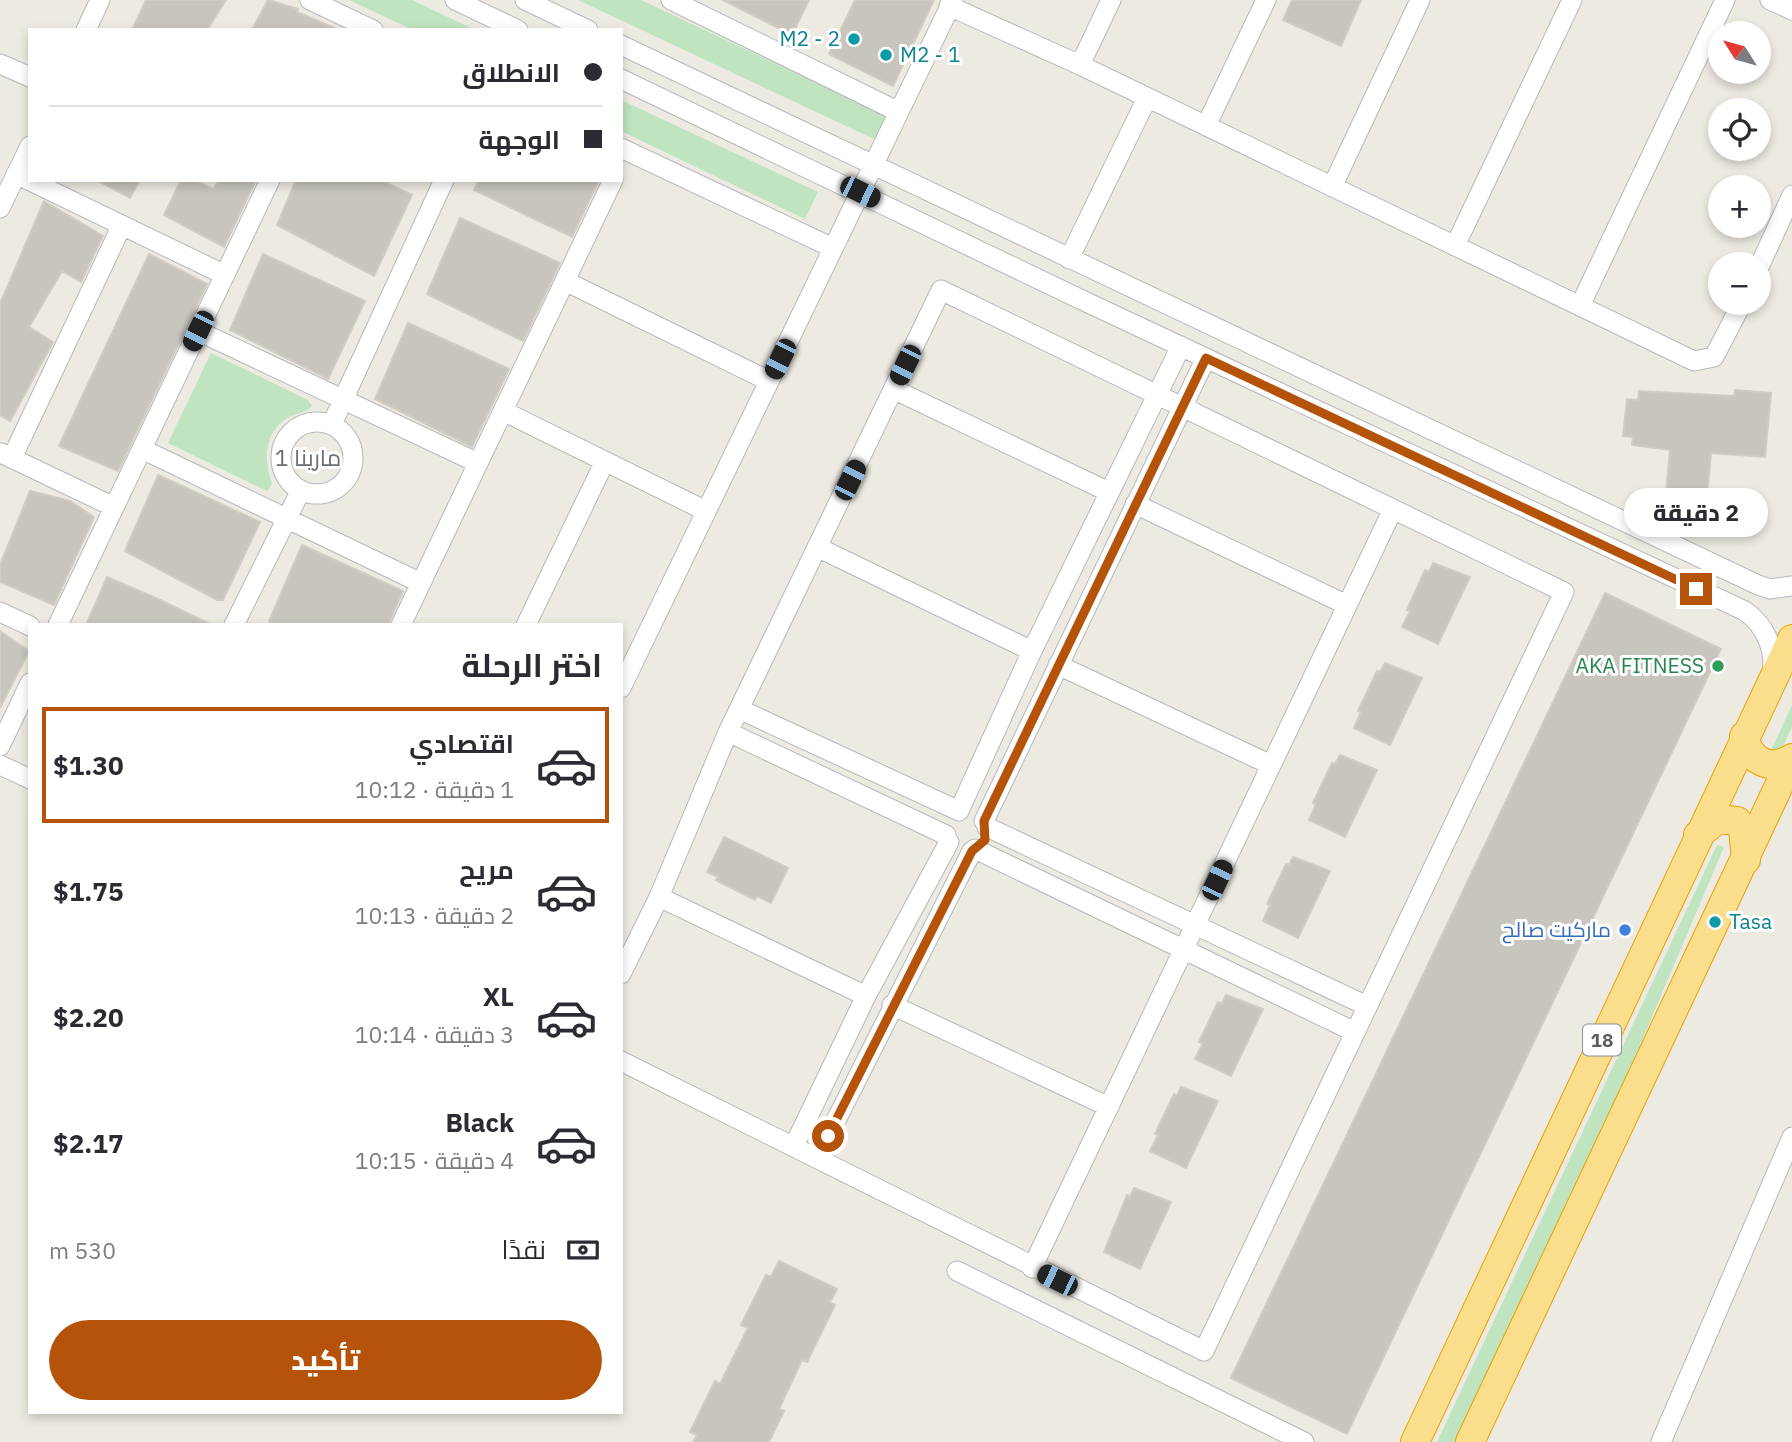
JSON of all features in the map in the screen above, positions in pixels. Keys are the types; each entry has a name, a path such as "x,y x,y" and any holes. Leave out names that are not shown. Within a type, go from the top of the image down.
{"highway":[{"name":"18","path":"1415,1442 1744,736 1792,639"},
{"path":"1744,736 1746,747 1761,763 1772,765 1792,758"},
{"name":"18","path":"1470,1442 1792,758"},
{"path":"1698,835 1718,819 1737,821 1743,829 1746,860"}],"street":[{"path":"87,28 100,0"},
{"path":"310,0 345,24 364,28"},
{"path":"455,0 513,28"},
{"path":"525,0 584,28"},
{"path":"671,0 699,6 899,112"},
{"path":"1080,65 1111,0"},
{"path":"1206,126 1266,0"},
{"path":"1332,187 1420,0"},
{"path":"1455,246 1572,0"},
{"path":"1580,306 1725,0"},
{"path":"1770,0 1792,10"},
{"path":"623,684 951,3 1694,361 1714,357 1736,315"},
{"path":"623,47 1765,587 1792,586"},
{"path":"0,64 28,77"},
{"path":"623,80 1752,616 1764,629 1770,645 1773,667 1771,685"},
{"path":"1069,259 1147,98"},
{"path":"0,208 28,150"},
{"path":"623,154 833,248"},
{"path":"16,174 28,180"},
{"path":"32,182 225,275"},
{"path":"59,623 269,182"},
{"path":"332,424 443,182"},
{"path":"402,623 612,182"},
{"path":"1766,252 1792,195"},
{"path":"114,508 6,455 121,225"},
{"path":"1082,300 1094,271"},
{"path":"565,281 769,381"},
{"path":"623,970 659,897 738,709 941,290 1156,397 1564,592 1204,1350 1032,1268 623,1062"},
{"path":"198,331 478,463"},
{"path":"794,1146 866,996 947,838 947,823 959,811 1032,651 1181,346"},
{"path":"817,1158 892,1005 974,850 985,840 985,824 1110,555 1206,358"},
{"path":"893,389 1110,492"},
{"path":"503,411 706,511"},
{"path":"309,422 332,424 349,440 354,463 350,474 334,490 322,494 301,490 289,481 283,471 282,446 288,435 309,422"},
{"path":"142,449 421,583"},
{"path":"527,623 606,461"},
{"path":"235,623 301,490"},
{"path":"1135,504 1347,605"},
{"path":"1032,1268 1393,509"},
{"path":"1085,543 1110,555"},
{"path":"817,547 1032,651"},
{"path":"1752,616 1765,587"},
{"path":"0,612 28,625"},
{"path":"1058,665 1271,765"},
{"path":"0,746 28,687"},
{"path":"738,709 959,811 971,810 985,824 1367,1006"},
{"path":"728,732 947,838 956,849 974,850 1355,1032"},
{"path":"0,765 28,778"},
{"path":"659,897 866,996"},
{"path":"892,1005 1109,1107"},
{"path":"1661,1442 1792,1137"},
{"path":"957,1271 1304,1442"}],"green space":[{"path":"349,0 412,0 471,28 409,28"},
{"path":"578,0 641,0 887,116 876,140"},
{"path":"623,101 818,192 805,219 623,132"},
{"path":"211,353 308,400 312,406 287,418 273,431 267,457 272,484 267,491 168,443"},
{"path":"1792,705 1792,727 1777,759 1769,755"},
{"path":"1717,845 1724,847 1624,1083 1456,1442 1437,1442"}],"building":[{"path":"146,0 226,0 208,28 133,28"},
{"path":"268,0 298,9 297,12 334,28 253,28"},
{"path":"723,0 809,0 792,35"},
{"path":"855,0 934,0 893,86 829,54"},
{"path":"1292,0 1361,0 1341,46 1283,20"},
{"path":"101,182 139,182 130,198"},
{"path":"180,182 198,182 213,189 218,182 255,182 224,247 164,215"},
{"path":"295,182 385,182 412,195 374,276 277,225"},
{"path":"478,182 598,182 572,237 474,190"},
{"path":"44,201 103,236 81,282 62,271 29,327 53,342 10,421 0,415 0,304"},
{"path":"460,218 560,263 523,341 427,294"},
{"path":"149,254 207,284 118,471 59,446"},
{"path":"263,254 365,301 328,379 230,330"},
{"path":"408,323 509,369 472,447 375,399"},
{"path":"1735,390 1771,393 1765,457 1711,453 1704,528 1663,525 1670,450 1632,445 1633,437 1623,436 1627,399 1638,400 1639,391 1734,396"},
{"path":"158,475 260,522 223,600 217,600 125,551"},
{"path":"30,491 70,501 94,517 54,605 0,582 0,565"},
{"path":"302,545 403,591 389,623 269,621"},
{"path":"1433,563 1470,577 1438,644 1402,627 1425,570 1429,572"},
{"path":"107,577 208,623 87,623"},
{"path":"1605,593 1721,649 1347,1434 1231,1378"},
{"path":"0,631 28,653 0,708"},
{"path":"1385,663 1422,678 1390,745 1354,728 1361,712 1358,711 1377,671 1380,672"},
{"path":"1340,755 1377,770 1345,837 1309,820 1316,804 1313,803 1332,763 1335,764"},
{"path":"724,837 788,868 771,903 757,896 755,900 716,880 718,877 707,872"},
{"path":"1293,857 1330,871 1298,938 1263,921 1270,905 1267,904 1286,864 1289,865"},
{"path":"1226,995 1263,1009 1231,1076 1195,1059 1203,1043 1199,1042 1218,1002 1222,1004"},
{"path":"1181,1087 1218,1101 1186,1168 1150,1151 1174,1094 1177,1096"},
{"path":"1134,1188 1171,1202 1140,1269 1104,1252 1127,1195 1130,1197"},
{"path":"779,1261 837,1289 830,1302 835,1305 807,1362 802,1360 779,1409 784,1411 769,1442 693,1442 697,1435 690,1432 715,1381 720,1384 748,1328 741,1325 766,1275 771,1277"}],"place":[{"name":"M2 - 2","path":"854,39"},
{"name":"M2 - 1","path":"886,55"},
{"name":"AKA FITNESS","path":"1718,666"},
{"name":"Tasa","path":"1715,922"},
{"name":"ماركيت صالح","path":"1625,930"}],"district":[{"name":"مارینا 1","path":"308,458"}],"route":[{"path":"828,1136 972,851 985,840 987,834 984,821 1206,358 1696,589"}]}
